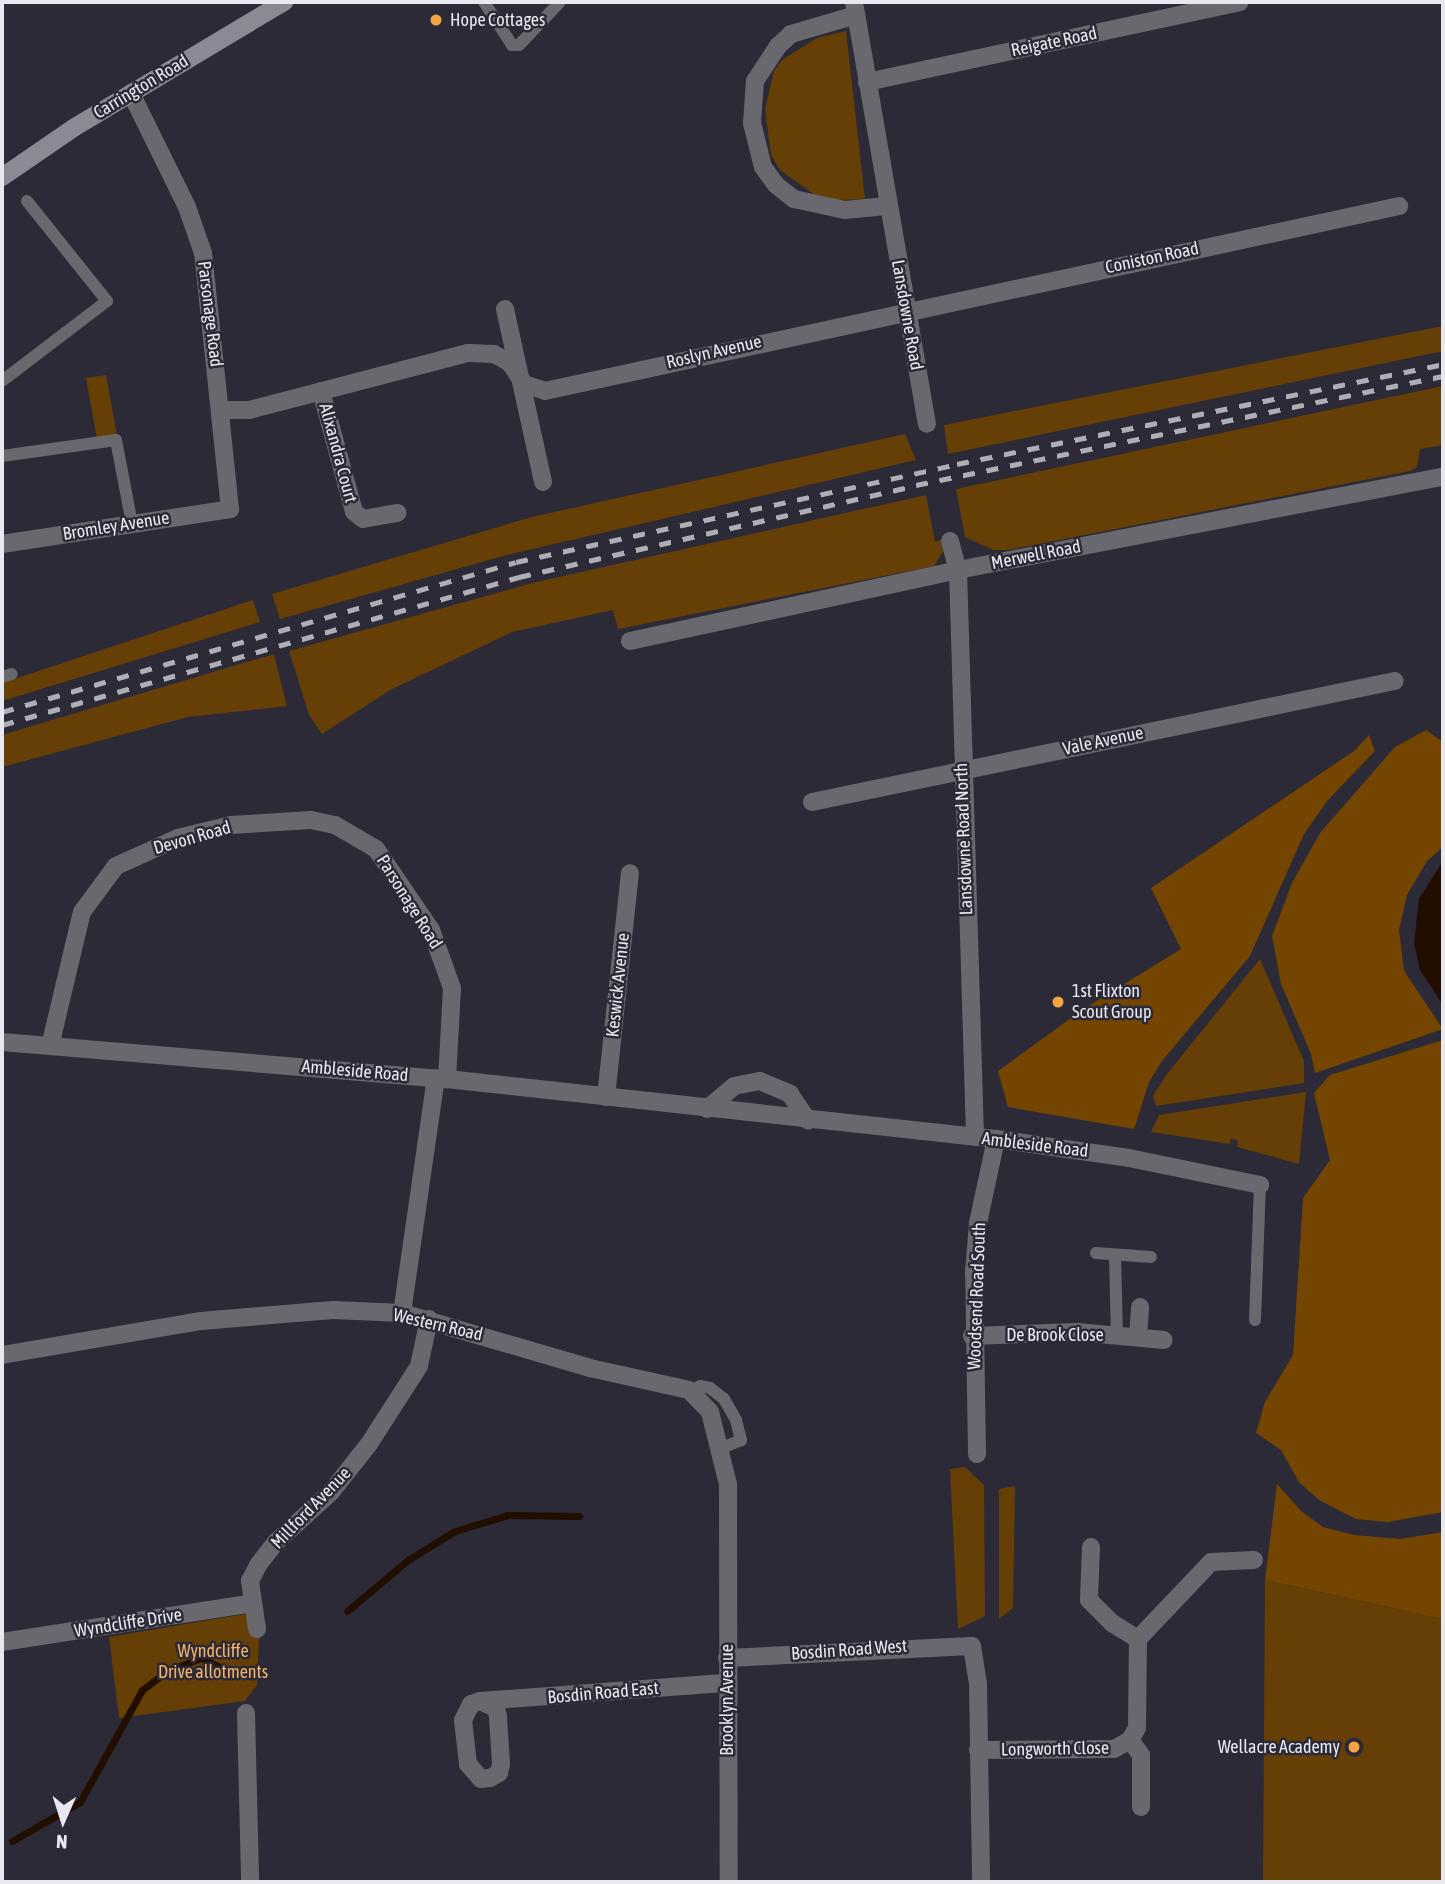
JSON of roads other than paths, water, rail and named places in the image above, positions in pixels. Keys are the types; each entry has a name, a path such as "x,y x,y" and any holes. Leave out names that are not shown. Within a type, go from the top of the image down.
{"main road":[{"name":"Carrington Road","path":"2,177 131,93 284,2"}],"street":[{"name":"Reigate Road","path":"867,82 1240,2"},
{"name":"Lansdowne Road","path":"887,206 845,210 794,198 776,185 763,167 752,123 755,81 778,46 791,34 855,9 905,310 927,424"},
{"name":"Parsonage Road","path":"131,93 187,207 203,253 230,509"},
{"name":"Coniston Road","path":"905,310 1399,206"},
{"path":"505,309 524,384 543,482"},
{"name":"Roslyn Avenue","path":"524,384 545,391 905,310"},
{"path":"221,410 249,410 468,353 494,354 510,363 524,384"},
{"name":"Alixandra Court","path":"321,391 354,512 363,519 397,513"},
{"name":"Merwell Road","path":"630,641 957,570 1443,477"},
{"name":"Bromley Avenue","path":"2,544 230,509"},
{"name":"Lansdowne Road North","path":"950,541 957,570 961,770 975,1138"},
{"name":"Vale Avenue","path":"812,802 1395,681"},
{"name":"Devon Road","path":"50,1046 82,912 116,866 178,838 231,825 283,820 335,825 376,849"},
{"name":"Parsonage Road","path":"376,849 431,930 445,960 452,988 442,1078 402,1313"},
{"name":"Keswick Avenue","path":"606,1097 630,873"},
{"name":"Ambleside Road","path":"2,1042 442,1078 808,1121 996,1139 1129,1158 1260,1185"},
{"path":"707,1109 734,1086 760,1082 790,1094 808,1121"},
{"name":"Woodsend Road South","path":"977,1454 972,1336 978,1223 996,1139"},
{"path":"1138,1337 1140,1307"},
{"name":"Western Road","path":"2,1355 201,1321 333,1310 402,1313 429,1319 590,1368 670,1383 692,1392 710,1412 722,1448 729,1518"},
{"name":"Millford Avenue","path":"257,1629 250,1581 258,1565 275,1543 331,1492 369,1444 419,1366 429,1319"},
{"name":"De Brook Close","path":"972,1336 1117,1335 1164,1340"},
{"name":"Brooklyn Avenue","path":"729,1518 729,1882"},
{"path":"1091,1546 1089,1600 1112,1623 1138,1639 1211,1562 1254,1560"},
{"name":"Wyndcliffe Drive","path":"2,1642 253,1603"},
{"name":"Longworth Close","path":"978,1750 1114,1749 1130,1740 1137,1728 1138,1639"},
{"name":"Bosdin Road West","path":"727,1658 972,1646 976,1657 978,1750"},
{"name":"Bosdin Road East","path":"480,1701 727,1683"},
{"path":"246,1713 250,1882"},
{"name":"Longworth Close","path":"1130,1740 1141,1755 1141,1807"},
{"path":"978,1750 981,1882"}],"lane":[{"path":"484,2 512,45 531,36 560,2"},
{"path":"2,381 107,301 27,201"},
{"path":"2,456 116,440 132,524"},
{"path":"1255,1320 1260,1185"},
{"path":"1096,1253 1151,1257"},
{"path":"1115,1255 1117,1335"}],"waterway":[{"path":"347,1611 408,1560 455,1531 508,1515 579,1516"},
{"path":"12,1841 80,1802 142,1690 167,1671 201,1658 224,1669"}],"railway":[{"path":"2,712 516,562 957,464 1443,364"},
{"path":"2,725 519,577 916,485 1443,376"}],"place":[{"name":"Hope Cottages","path":"436,20"},
{"name":"1st Flixton Scout Group","path":"1058,1002"},
{"name":"Wellacre Academy","path":"1354,1747"}],"park label":[{"name":"Wyndcliffe Drive allotments","path":"213,1662"}]}
